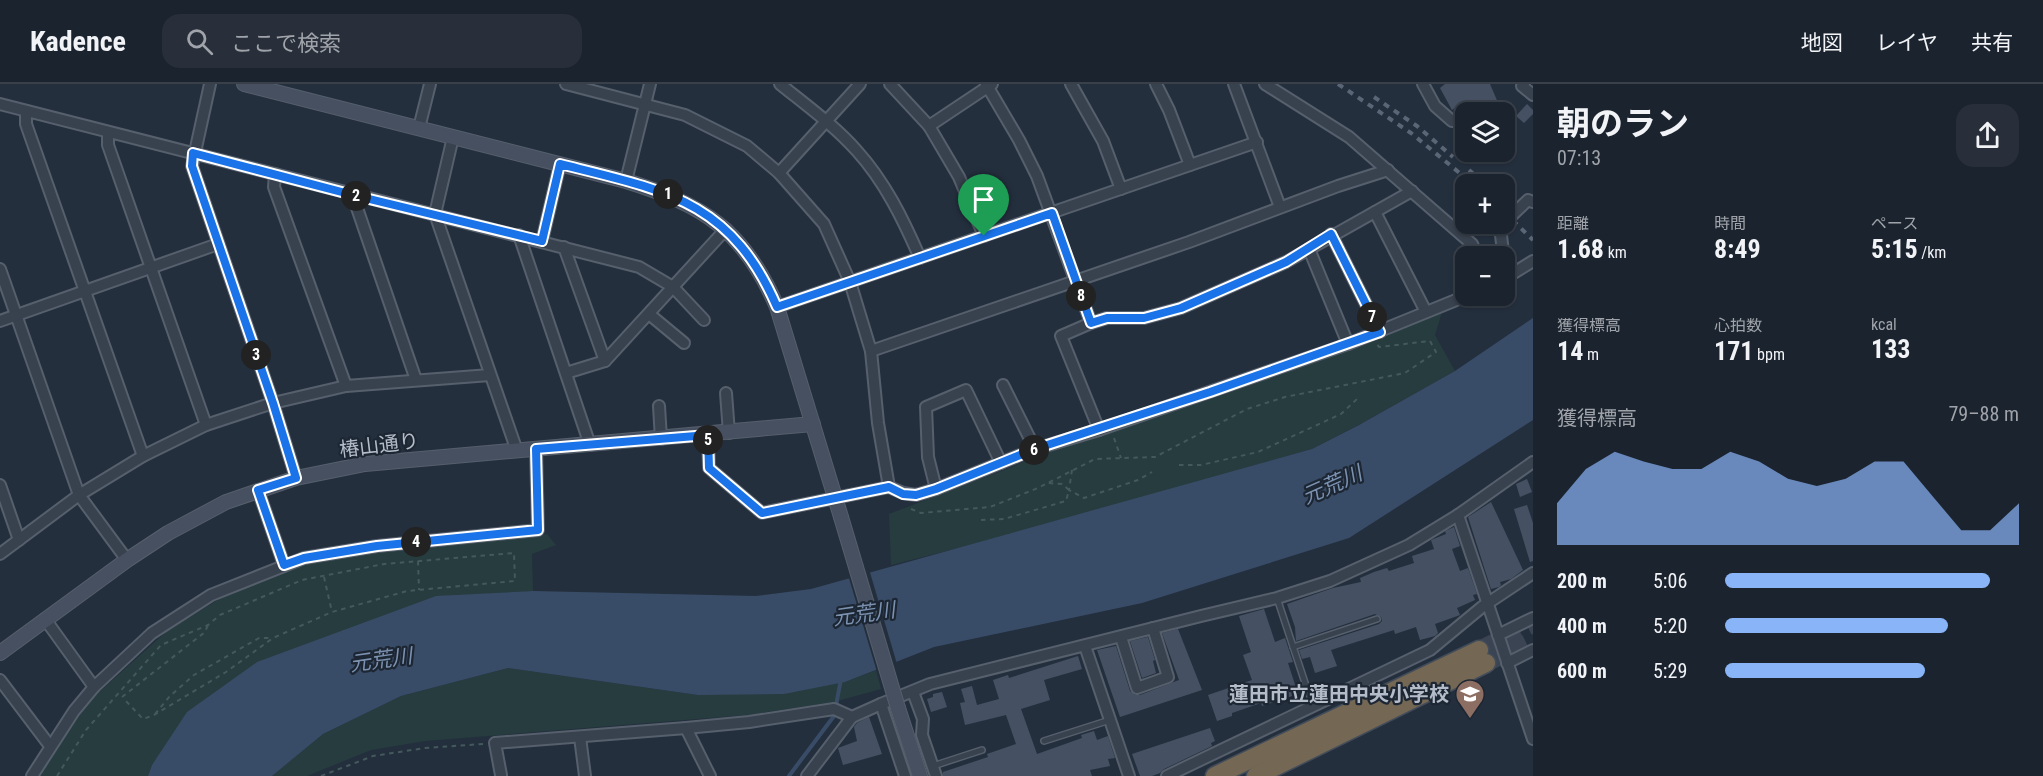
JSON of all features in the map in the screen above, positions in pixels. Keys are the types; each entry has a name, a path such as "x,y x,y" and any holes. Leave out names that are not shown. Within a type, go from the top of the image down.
{"highway":[{"path":"1215,776 1483,657 1256,776"}],"street":[{"path":"210,84 193,153 192,166 273,403 296,478"},
{"path":"244,84 626,181 673,196 711,217 726,229 745,249 757,267 777,307 920,776"},
{"path":"419,128 430,84"},
{"path":"566,84 685,115 747,146 779,173 824,224 850,282 871,351 878,423 889,487"},
{"path":"626,181 650,84"},
{"path":"780,84 856,150 882,183 901,216 920,258"},
{"path":"779,173 860,84"},
{"path":"890,84 929,126 959,177 984,236"},
{"path":"1071,84 1103,141 1121,189"},
{"path":"1156,84 1169,110 1190,165"},
{"path":"1234,84 1280,207"},
{"path":"1265,84 1349,137 1473,246"},
{"path":"1423,84 1435,106 1452,122"},
{"path":"1524,84 1522,86 1533,95"},
{"path":"929,126 989,85 1033,167 1091,323"},
{"path":"0,104 639,267 673,287 704,320"},
{"path":"26,111 26,124 143,456"},
{"path":"108,132 108,145 206,425"},
{"path":"453,137 435,214 517,451"},
{"path":"777,307 1257,142"},
{"path":"542,241 560,164"},
{"path":"871,351 1189,242 1280,207 1388,170"},
{"path":"275,174 274,187 346,386"},
{"path":"1104,428 1061,336 1107,318 1144,318 1181,308 1286,262 1331,234 1412,191"},
{"path":"357,196 356,206 416,380"},
{"path":"1515,212 1528,200 1533,202"},
{"path":"1375,212 1426,312"},
{"path":"566,373 605,361 726,229"},
{"path":"1331,234 1378,337"},
{"path":"519,235 590,445"},
{"path":"0,321 219,244"},
{"path":"564,248 605,361"},
{"path":"1309,249 1348,344"},
{"path":"1515,272 1533,261"},
{"path":"0,269 79,495 127,560"},
{"path":"708,435 709,468 762,513 835,496 889,487 903,494 916,495 1035,449 1104,428 1348,344 1378,337 1426,312 1455,300"},
{"path":"649,314 684,343"},
{"path":"0,554 79,495 143,456 206,425 273,403 346,386 490,375"},
{"path":"1003,386 1035,449"},
{"path":"936,489 928,457 926,406 966,390 1000,463"},
{"path":"726,393 729,433"},
{"path":"659,406 661,439"},
{"name":"椿山通り","path":"0,653 127,560 168,533 226,502 296,478 365,464 813,424"},
{"path":"32,776 74,711 94,687 152,633 211,595 304,558 377,546 538,530 536,449"},
{"path":"807,776 852,717 881,704 930,684 1277,598 1330,581 1399,549 1458,515 1533,462"},
{"path":"0,485 19,540"},
{"path":"258,490 284,565"},
{"path":"1458,515 1533,740"},
{"path":"1167,776 1430,650 1488,604 1533,573"},
{"path":"1498,635 1533,618"},
{"path":"45,620 94,687"},
{"path":"1121,637 1137,688 1168,677 1153,628"},
{"path":"1085,646 1129,776"},
{"path":"1507,663 1533,650"},
{"path":"0,680 50,746"},
{"path":"914,692 923,718 922,735 934,771"},
{"path":"881,704 905,776"},
{"path":"491,776 501,776 495,743 686,728 834,710 852,717"},
{"path":"686,728 710,776"},
{"path":"580,736 585,776"}],"lane":[{"path":"1277,598 1313,707"},
{"path":"1293,647 1377,619"},
{"path":"1044,741 1110,720"},
{"path":"934,771 982,750"}],"path":[{"path":"911,509 921,513 990,507 1047,483 1095,459 1155,457 1247,409 1285,397 1405,373 1436,352 1430,341 1379,347 1378,337"},
{"path":"1179,465 1201,465 1258,452 1341,414 1357,399"},
{"path":"1104,428 1121,458"},
{"path":"981,520 1004,519 1066,501 1072,470"},
{"path":"1047,483 1062,484 1084,498 1138,480 1152,472"},
{"path":"57,776 86,730 160,645 208,625 220,615 302,580 384,564 514,553 515,581 419,590 332,612 273,638 226,672 154,715 143,718 119,694"},
{"path":"418,561 419,590"},
{"path":"324,576 332,612"},
{"path":"123,698 206,632 208,625"},
{"path":"154,715 170,696 194,675 259,638 273,638"},
{"path":"321,776 373,756 425,748 495,743"}],"green space":[{"path":"1442,312 1435,335 1455,371 1312,449 1121,505 891,565 889,514 1012,467 1052,449 1243,387 1369,342"},
{"path":"547,534 556,545 532,554 533,591 436,597 152,765 148,776 39,776 88,702 167,631 221,598 296,566 366,551"},
{"path":"508,668 698,695 845,682 876,670 881,689 834,702 747,715 425,741 371,750 307,776 272,776 323,734 401,696"}],"water":[{"name":"元荒川","path":"1533,318 1533,420 1349,538 1142,603 934,647 845,682 784,694 698,695 508,668 401,696 323,734 272,776 148,776 152,765 187,712 257,662 436,596 533,591 756,596 811,589 1312,449 1455,371"}],"pier":[{"path":"869,569 897,664 877,672 848,575"}],"building":[{"path":"1445,84 1490,84 1498,102 1455,102 1455,108 1452,110 1440,88"},
{"path":"1527,104 1533,110 1533,114 1524,123 1516,116"},
{"path":"1527,479 1532,492 1520,497 1516,484"},
{"path":"1491,502 1523,570 1511,579 1500,582 1499,587 1491,589 1468,517"},
{"path":"1527,505 1533,523 1533,561 1530,562 1514,509"},
{"path":"1454,527 1460,546 1452,549 1460,571 1468,568 1477,594 1473,595 1475,600 1457,608 1460,615 1435,624 1438,633 1435,636 1420,640 1416,627 1395,634 1394,630 1331,650 1337,666 1315,673 1310,657 1302,659 1299,650 1379,624 1382,621 1381,617 1375,614 1296,641 1295,627 1287,604 1333,588 1361,582 1360,578 1374,572 1387,568 1389,571 1414,563 1412,556 1434,549 1431,540 1446,534 1445,531"},
{"path":"1264,609 1275,642 1285,638 1293,662 1288,663 1298,694 1262,706 1261,703 1217,721 1208,695 1252,680 1243,655 1251,652 1239,616"},
{"path":"1178,629 1202,690 1120,717 1097,650 1116,646 1130,691 1135,695 1140,695 1179,680 1162,633"},
{"path":"1148,637 1155,660 1153,661 1156,673 1142,678 1130,641"},
{"path":"1078,656 1082,669 1044,680 1050,700 1021,709 1037,754 1082,738 1081,735 1094,731 1097,740 1108,736 1115,758 1108,759 1110,766 1090,770 1092,776 943,776 943,772 988,757 987,754 1016,744 1006,715 965,725 960,703 965,702 961,689 972,686 977,705 999,699 993,680 1008,675 1009,678"},
{"path":"942,692 947,707 931,712 927,699 933,697 933,694"},
{"path":"869,717 882,754 843,765 838,748 857,741 854,727"},
{"path":"1210,728 1215,741 1211,743 1212,746 1160,773 1140,776 1132,754"}],"waterway":[{"path":"789,776 834,716 841,679"}],"tunnel":[{"path":"1479,650 1533,624"},
{"path":"1486,663 1533,640"}],"railway":[{"path":"1338,84 1411,133 1461,174"},
{"path":"1374,97 1417,126 1453,157"},
{"path":"1469,170 1474,174"},
{"path":"1515,223 1533,240"}],"place":[{"name":"蓮田市立蓮田中央小学校","path":"1470,720"}],"route":[{"path":"193,153 542,241 560,164 626,181 673,196 711,217 726,229 745,249 757,267 777,307 984,236 1052,213 1091,323 1107,318 1144,318 1181,308 1286,262 1331,234 1380,332 1099,430 1035,449 916,495 903,494 889,487 762,513 709,468 708,435 536,449 538,530 377,546 304,558 284,565 258,490 296,478 273,403 192,166 193,153"}]}
